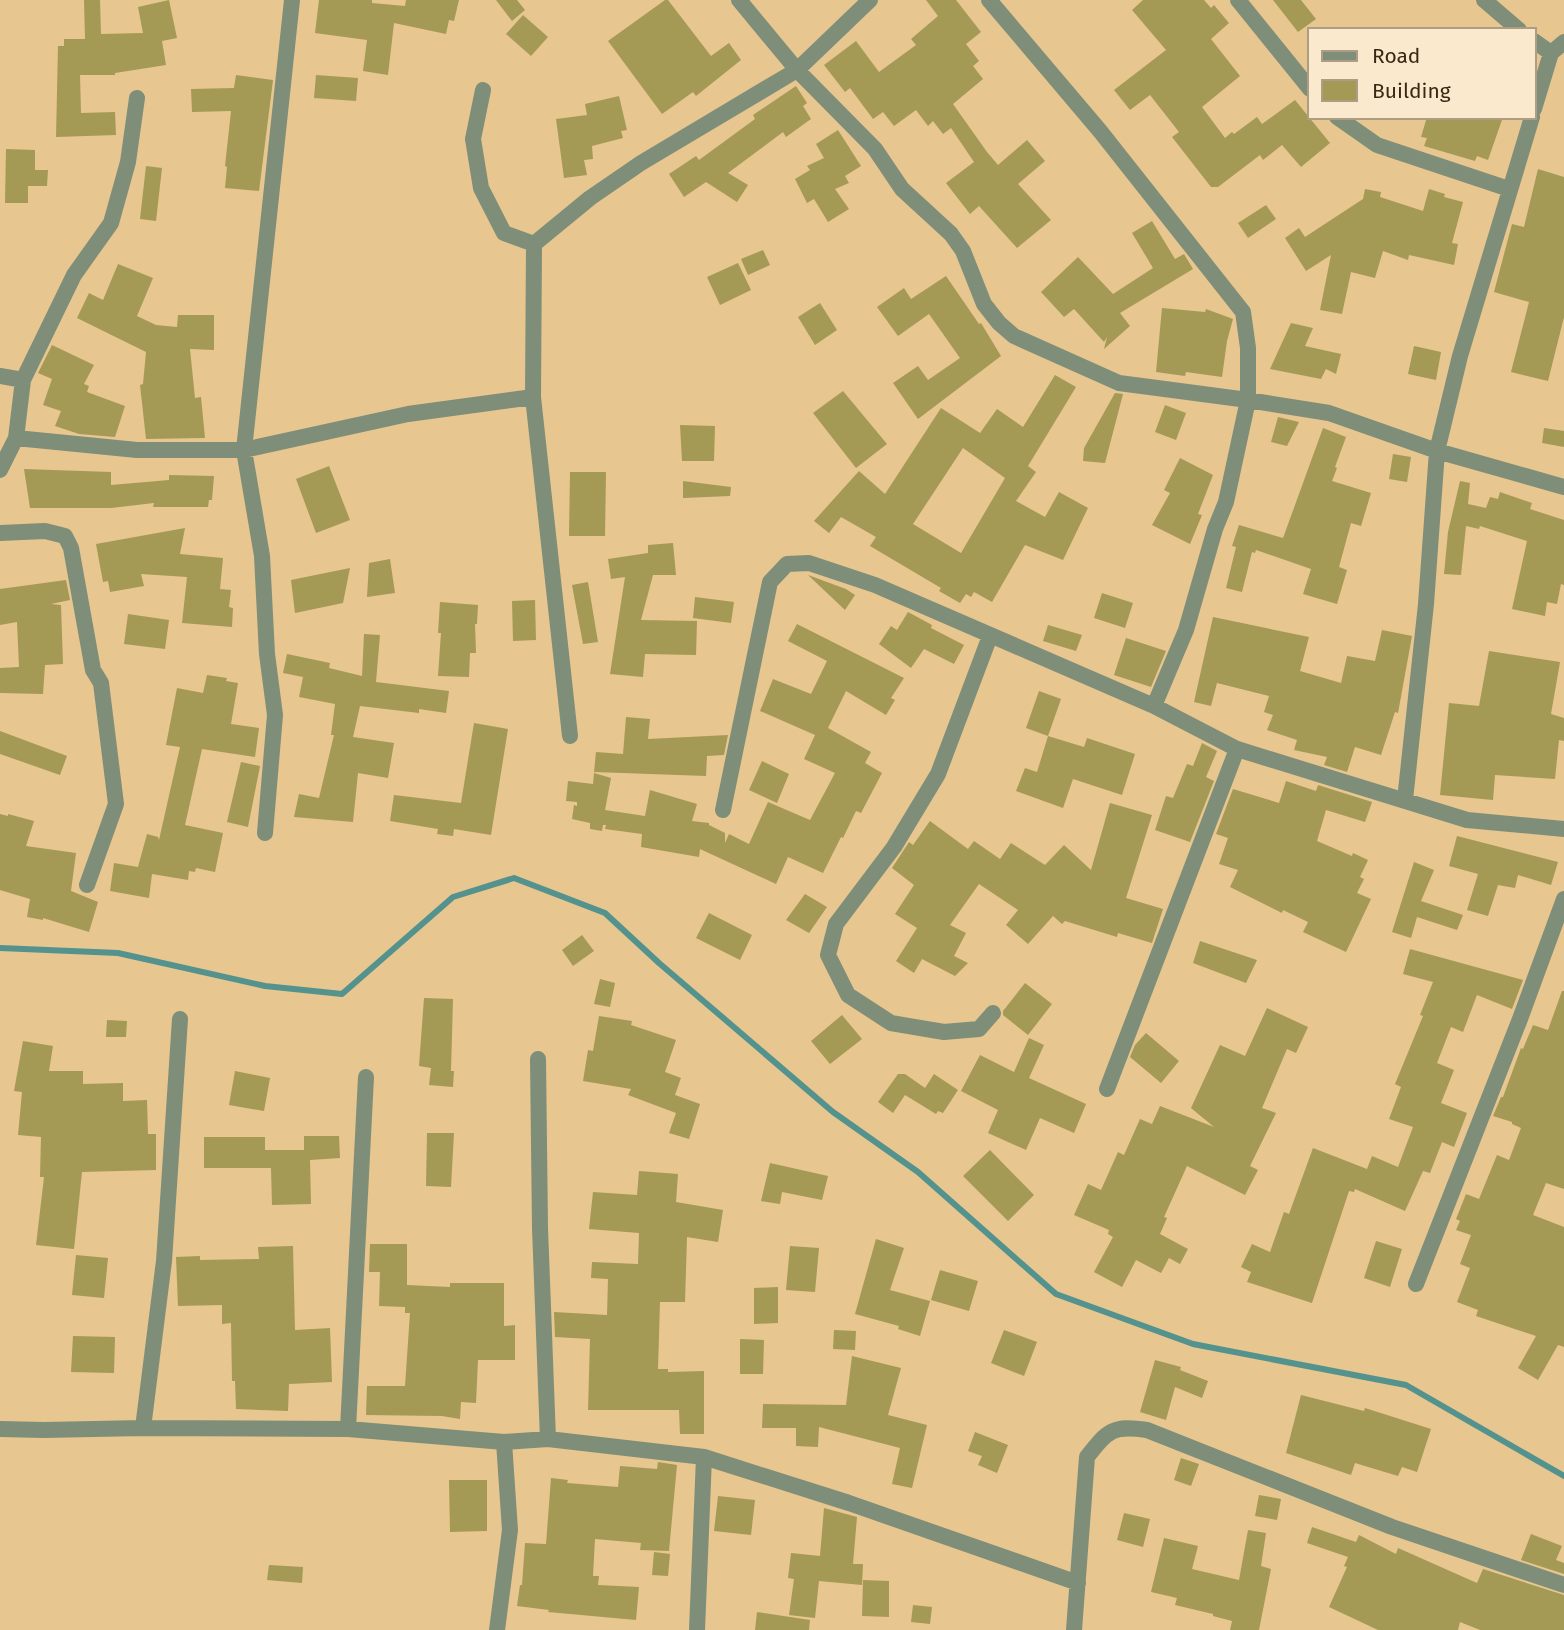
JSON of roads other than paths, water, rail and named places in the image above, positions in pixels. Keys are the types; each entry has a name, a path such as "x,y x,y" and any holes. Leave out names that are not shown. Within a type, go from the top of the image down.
{"street":[{"path":"265,834 275,715 267,654 262,556 244,450 292,0"},
{"path":"739,0 797,70 875,149 902,189 951,234 963,251 984,304 1014,336 1119,383 1329,413 1437,451 1564,487"},
{"path":"534,244 590,198 641,163 797,70 870,0"},
{"path":"989,0 1100,131 1243,312 1248,348 1248,400 1226,502 1215,529 1186,630 1154,706"},
{"path":"1238,0 1308,87"},
{"path":"1484,0 1517,28"},
{"path":"1536,42 1551,53"},
{"path":"1536,102 1551,53 1564,42"},
{"path":"482,90 473,139 481,188 504,233 534,244"},
{"path":"0,470 16,438 23,380 74,275 111,223 128,162 137,98"},
{"path":"1340,119 1377,145 1509,189"},
{"path":"1405,800 1426,604 1437,451 1460,356 1531,119"},
{"path":"534,244 533,397 570,736"},
{"path":"0,376 23,380"},
{"path":"16,438 137,450 244,450 408,414 533,397"},
{"path":"0,533 46,531 65,536 71,548 93,670 101,683 116,804 87,885"},
{"path":"723,810 770,582 787,564 809,563 876,585 1154,706 1237,748 1467,821 1564,829"},
{"path":"990,636 939,774 894,847 836,924 828,955 848,995 891,1023 944,1032 979,1029 993,1013"},
{"path":"1107,1089 1237,748"},
{"path":"1416,1284 1564,899"},
{"path":"143,1428 164,1261 180,1018"},
{"path":"538,1059 540,1228 548,1438"},
{"path":"348,1429 366,1077"},
{"path":"1074,1630 1087,1457 1103,1436 1124,1427 1147,1430 1392,1527 1564,1585"},
{"path":"0,1429 348,1429 504,1442 548,1438 704,1457 849,1503 1078,1583"},
{"path":"498,1630 510,1530 504,1442"},
{"path":"696,1630 704,1457"}],"waterway":[{"path":"0,948 118,953 265,986 342,994 453,897 514,878 605,913 659,963 833,1112 918,1172 1056,1294 1193,1344 1406,1385 1564,1476"}]}
